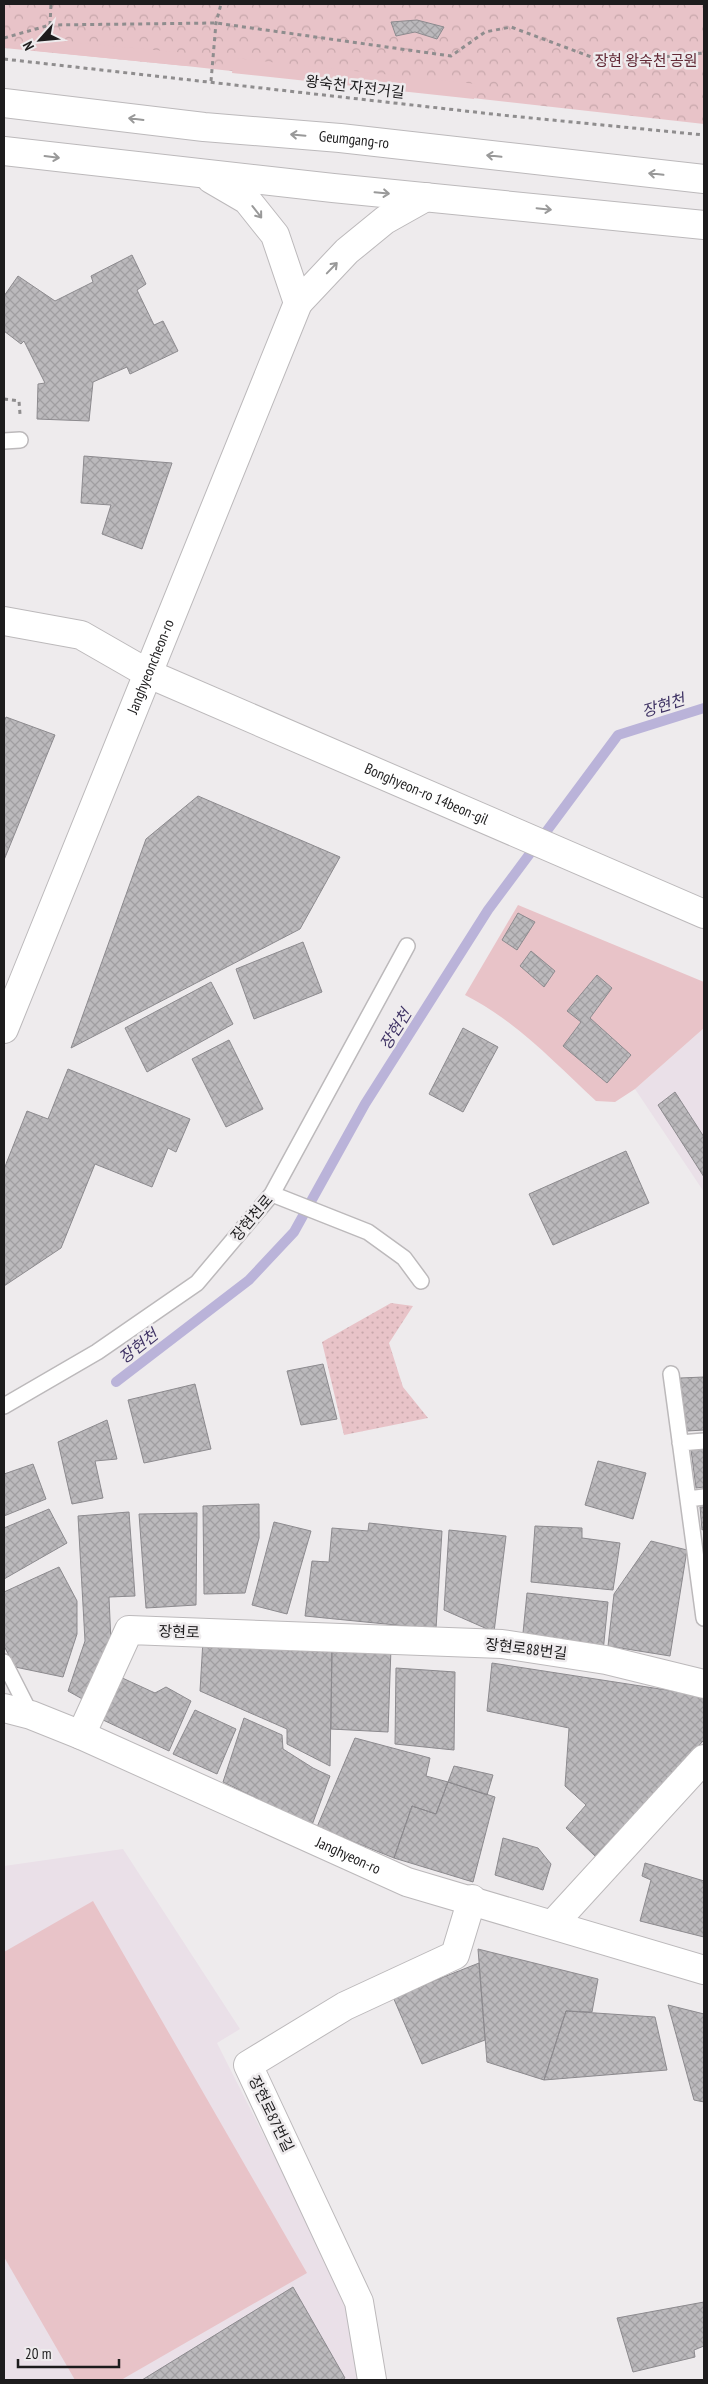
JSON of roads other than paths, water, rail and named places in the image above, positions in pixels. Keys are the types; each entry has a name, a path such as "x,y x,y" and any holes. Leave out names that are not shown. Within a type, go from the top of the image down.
{"street":[{"name":"Geumgang-ro","path":"4,102 204,127 340,138 704,179"},
{"path":"4,151 204,174 704,225"},
{"path":"204,174 247,200 275,235 298,303 347,251 385,220 426,197"},
{"name":"Janghyeoncheon-ro","path":"4,1029 298,303"},
{"name":"Bonghyeon-ro 14beon-gil","path":"4,621 81,635 149,674 703,913"},
{"name":"장현로","path":"81,1735 129,1630 345,1637"},
{"name":"장현로88번길","path":"345,1637 502,1644 606,1660 704,1684"},
{"name":"Janghyeon-ro","path":"4,1708 31,1715 81,1735 407,1882 472,1899 704,1970"},
{"path":"554,1924 704,1759"},
{"name":"장현로87번길","path":"372,2380 359,2302 248,2065 345,2006 455,1955 472,1899"}],"lane":[{"path":"4,441 20,440"},
{"name":"장현천로","path":"4,1406 97,1352 197,1283 272,1194 407,946"},
{"path":"272,1194 368,1232 404,1258 421,1281"},
{"path":"671,1374 704,1618"},
{"path":"680,1443 704,1441"},
{"path":"688,1499 704,1497"},
{"path":"4,1662 31,1715"}],"waterway":[{"name":"장현천","path":"116,1382 249,1280 294,1232 365,1104 488,910 618,735 704,708"}],"park label":[{"name":"장현 왕숙천 공원","path":"646,61"}]}
